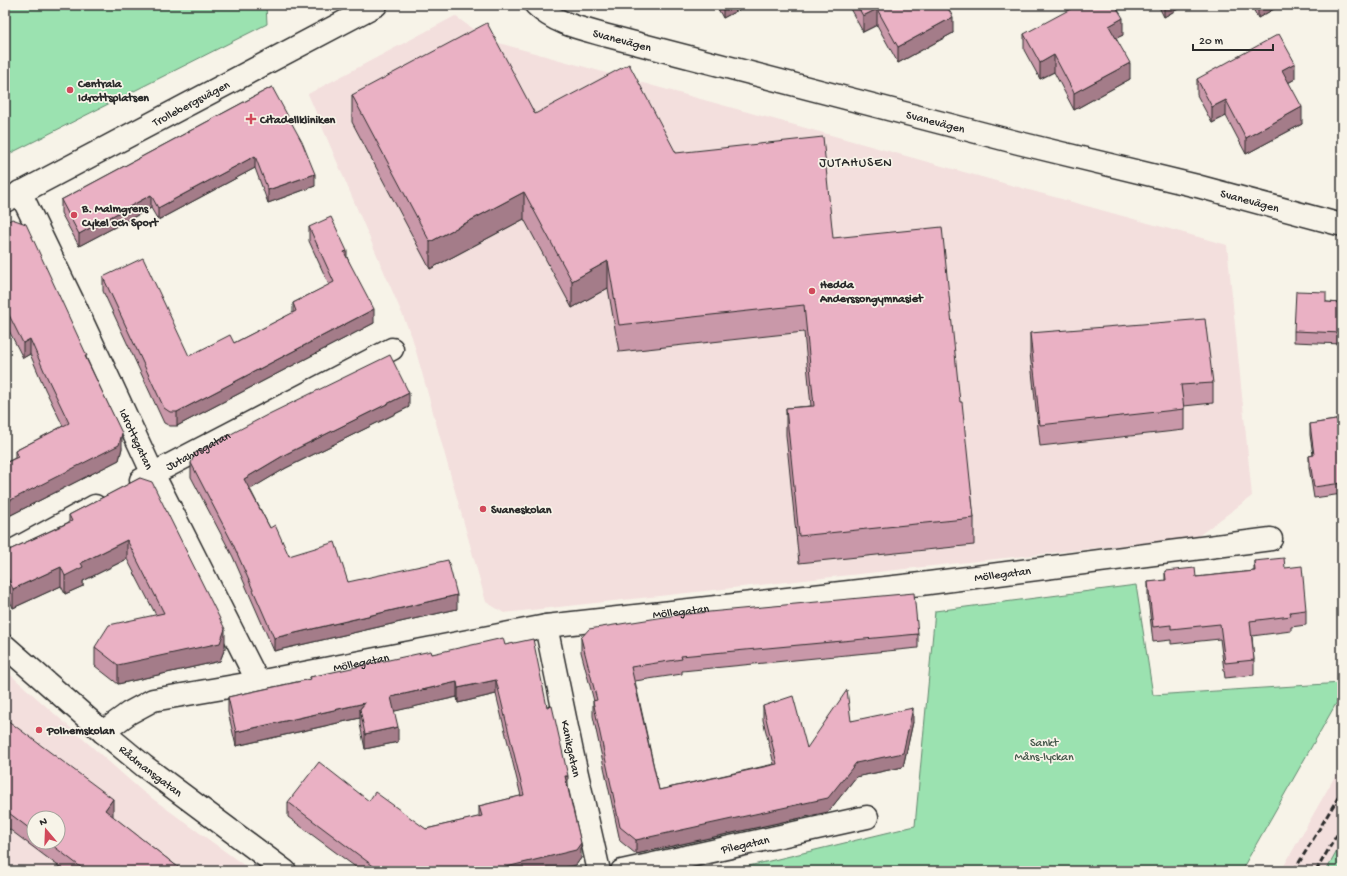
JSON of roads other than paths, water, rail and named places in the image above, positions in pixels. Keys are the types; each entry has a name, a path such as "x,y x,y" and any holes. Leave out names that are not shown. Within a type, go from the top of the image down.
{"street":[{"name":"Trollebergsvägen","path":"13,197 376,5"},
{"name":"Svanevägen","path":"536,5 560,21 615,38 1019,143 1224,193 1342,225"},
{"name":"Idrottsgatan","path":"13,197 76,306 153,474 258,682"},
{"name":"Jutahusgatan","path":"5,555 119,492 392,349"},
{"name":"Möllegatan","path":"103,732 129,713 153,700 258,682 546,626 921,584 1271,539"},
{"name":"Kanikgatan","path":"546,626 599,871"},
{"name":"Rådmansgatan","path":"5,646 144,766 285,871"},
{"name":"Pilegatan","path":"622,871 867,817"}],"railway":[{"path":"1294,871 1342,791"},
{"path":"1316,871 1342,826"}],"place":[{"name":"Centrala Idrottsplatsen","path":"70,90"},
{"name":"Citadellkliniken","path":"251,119"},
{"name":"B. Malmgrens Cykel och Sport","path":"74,215"},
{"name":"Hedda Anderssongymnasiet","path":"812,291"},
{"name":"Svaneskolan","path":"483,509"},
{"name":"Polhemskolan","path":"39,730"}],"district":[{"name":"JUTAHUSEN","path":"856,161"}],"park label":[{"name":"Sankt Måns-lyckan","path":"1044,749"}]}
